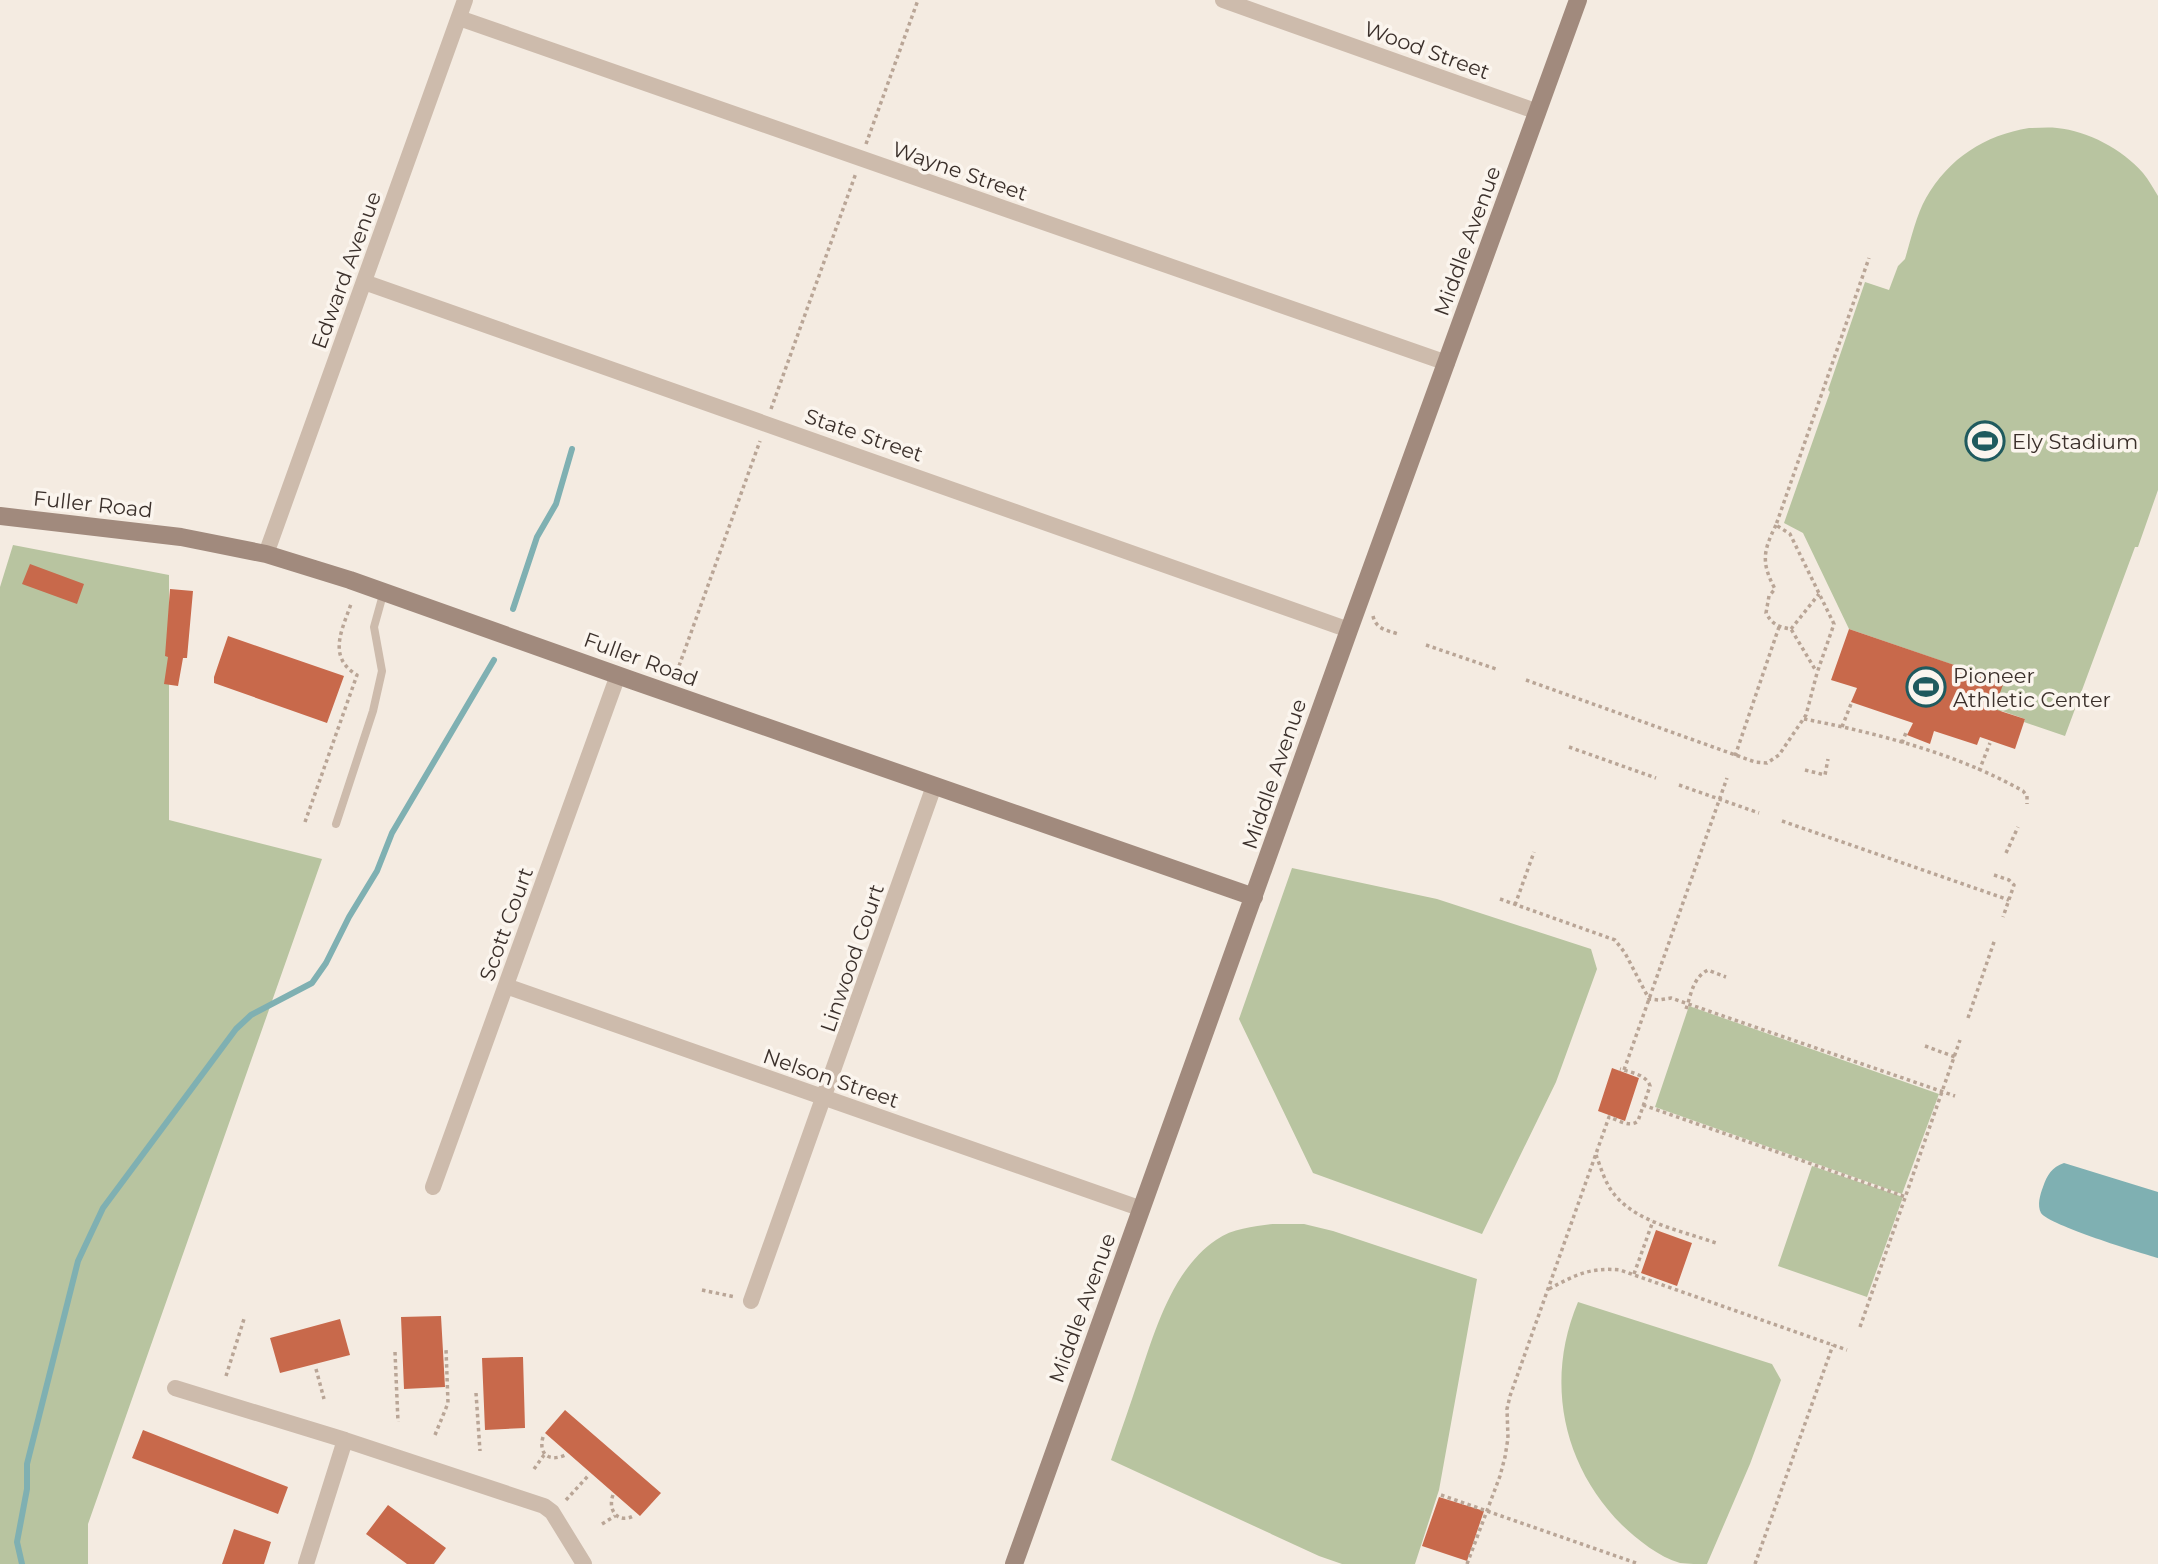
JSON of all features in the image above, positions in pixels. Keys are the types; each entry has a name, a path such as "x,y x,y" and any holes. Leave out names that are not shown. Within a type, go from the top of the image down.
{"street":[{"name":"Edward Avenue","path":"266,555 466,0"},
{"name":"Wood Street","path":"1223,0 1538,111"},
{"name":"Middle Avenue","path":"1014,1564 1578,0"},
{"name":"Wayne Street","path":"459,18 1447,363"},
{"name":"State Street","path":"364,282 1349,630"},
{"name":"Fuller Road","path":"0,516 181,537 266,555 384,592 1254,897"},
{"name":"Scott Court","path":"433,1187 618,675"},
{"name":"Linwood Court","path":"751,1301 934,786"},
{"name":"Nelson Street","path":"506,986 1142,1209"},
{"path":"175,1388 345,1440 544,1506 552,1512 584,1564"},
{"path":"306,1564 345,1440"}],"lane":[{"path":"336,824 373,711 382,671 374,627 384,592"}],"path":[{"path":"865,146 918,0"},
{"path":"770,411 857,171"},
{"path":"1817,673 1791,629 1779,627 1766,613 1769,596 1775,589 1765,566 1764,554 1869,258"},
{"path":"679,666 762,435"},
{"path":"1526,680 1761,764 1774,760 1806,715 1834,624 1790,534 1776,525"},
{"path":"1791,629 1819,594"},
{"path":"305,822 357,675 348,670 339,651 339,639 351,604"},
{"path":"1373,610 1376,625 1398,634"},
{"path":"1735,755 1779,627"},
{"path":"1426,645 1496,670"},
{"path":"1842,727 1851,704"},
{"path":"1804,719 1902,743 1979,771 2023,791 2027,796 2027,804"},
{"path":"1902,743 1907,730"},
{"path":"1979,771 1990,743"},
{"path":"1569,747 1656,778"},
{"path":"1805,770 1825,775 1828,760"},
{"path":"1467,1564 1505,1457 1510,1396 1609,1117 1630,1125 1638,1121 1650,1086 1649,1081 1622,1069 1727,778"},
{"path":"1679,785 1759,813"},
{"path":"1782,821 2009,900"},
{"path":"2006,853 2018,827"},
{"path":"1516,905 1534,852"},
{"path":"1994,875 2009,880 2014,885 2003,917"},
{"path":"1500,899 1615,940 1625,953 1649,999"},
{"path":"1968,1018 1995,939"},
{"path":"1687,1007 1697,978 1702,973 1708,971 1726,977"},
{"path":"1649,999 1671,998 1687,1007 1955,1096"},
{"path":"1860,1327 1960,1040"},
{"path":"1925,1046 1955,1056"},
{"path":"1643,1105 1906,1197"},
{"path":"1596,1155 1614,1196 1641,1216 1716,1243"},
{"path":"1634,1274 1653,1221"},
{"path":"1548,1290 1590,1270 1605,1269 1634,1274 1847,1350"},
{"path":"702,1290 751,1301"},
{"path":"226,1376 244,1318"},
{"path":"1755,1564 1833,1345"},
{"path":"435,1435 448,1403 446,1349"},
{"path":"395,1352 398,1422"},
{"path":"316,1369 324,1399"},
{"path":"477,1393 480,1451"},
{"path":"543,1437 544,1455 558,1459 565,1455"},
{"path":"534,1469 544,1455"},
{"path":"566,1500 588,1476"},
{"path":"1441,1494 1639,1564"},
{"path":"613,1495 610,1503 615,1516 623,1519 635,1515"},
{"path":"602,1524 615,1516"}],"green space":[{"name":"Ely Stadium","path":"2029,128 2069,130 2104,143 2135,164 2158,196 2158,490 2065,736 2024,722 2025,719 2002,711 1989,721 2003,682 1849,629 1803,533 1784,523 1865,282 1889,290 1898,266 1905,259 1926,198 1957,160 1998,136"},
{"path":"13,545 169,575 169,820 322,859 88,1524 88,1564 0,1564 0,587"},
{"path":"1292,868 1437,899 1591,949 1597,969 1556,1082 1482,1234 1313,1173 1239,1019"},
{"path":"1689,1006 1939,1094 1902,1194 1655,1107"},
{"path":"1812,1166 1903,1197 1867,1297 1778,1266"},
{"path":"1272,1224 1304,1224 1333,1231 1477,1279 1439,1490 1415,1564 1342,1564 1319,1556 1111,1460 1159,1322 1177,1284 1201,1253 1222,1236"},
{"path":"1578,1302 1772,1364 1781,1380 1750,1464 1707,1564 1680,1563 1649,1547 1622,1525 1585,1476 1573,1449 1565,1420 1562,1391 1568,1332"}],"water":[{"path":"2064,1163 2158,1192 2158,1258 2077,1231 2041,1213 2039,1200 2046,1179 2053,1169"}],"building":[{"path":"30,564 84,584 77,604 22,584"},
{"path":"170,589 193,591 187,658 183,658 178,686 164,684 168,657 165,656"},
{"path":"1849,629 2004,682 1994,709 2025,719 2015,749 1980,737 1977,745 1934,731 1930,744 1907,735 1913,723 1851,702 1857,688 1831,680"},
{"path":"228,636 344,676 327,723 214,683"},
{"path":"1612,1068 1639,1078 1625,1121 1598,1111"},
{"path":"1656,1230 1692,1243 1677,1286 1641,1273"},
{"path":"441,1316 445,1387 404,1389 401,1317"},
{"path":"340,1319 350,1355 280,1373 270,1338"},
{"path":"523,1357 525,1428 485,1430 482,1358"},
{"path":"565,1410 661,1493 640,1516 545,1433"},
{"path":"143,1430 288,1487 278,1514 132,1458"},
{"path":"1439,1497 1484,1511 1467,1561 1422,1546"},
{"path":"388,1505 446,1548 434,1564 407,1564 366,1534"},
{"path":"234,1529 271,1542 264,1564 222,1564"}],"waterway":[{"path":"513,609 537,537 556,504 572,449"},
{"path":"22,1564 17,1542 27,1489 27,1464 78,1261 103,1208 236,1029 251,1015 312,983 377,871 392,833 494,660"}],"place":[{"name":"Ely Stadium","path":"1985,441"},
{"name":"Pioneer Athletic Center","path":"1926,687"}]}
